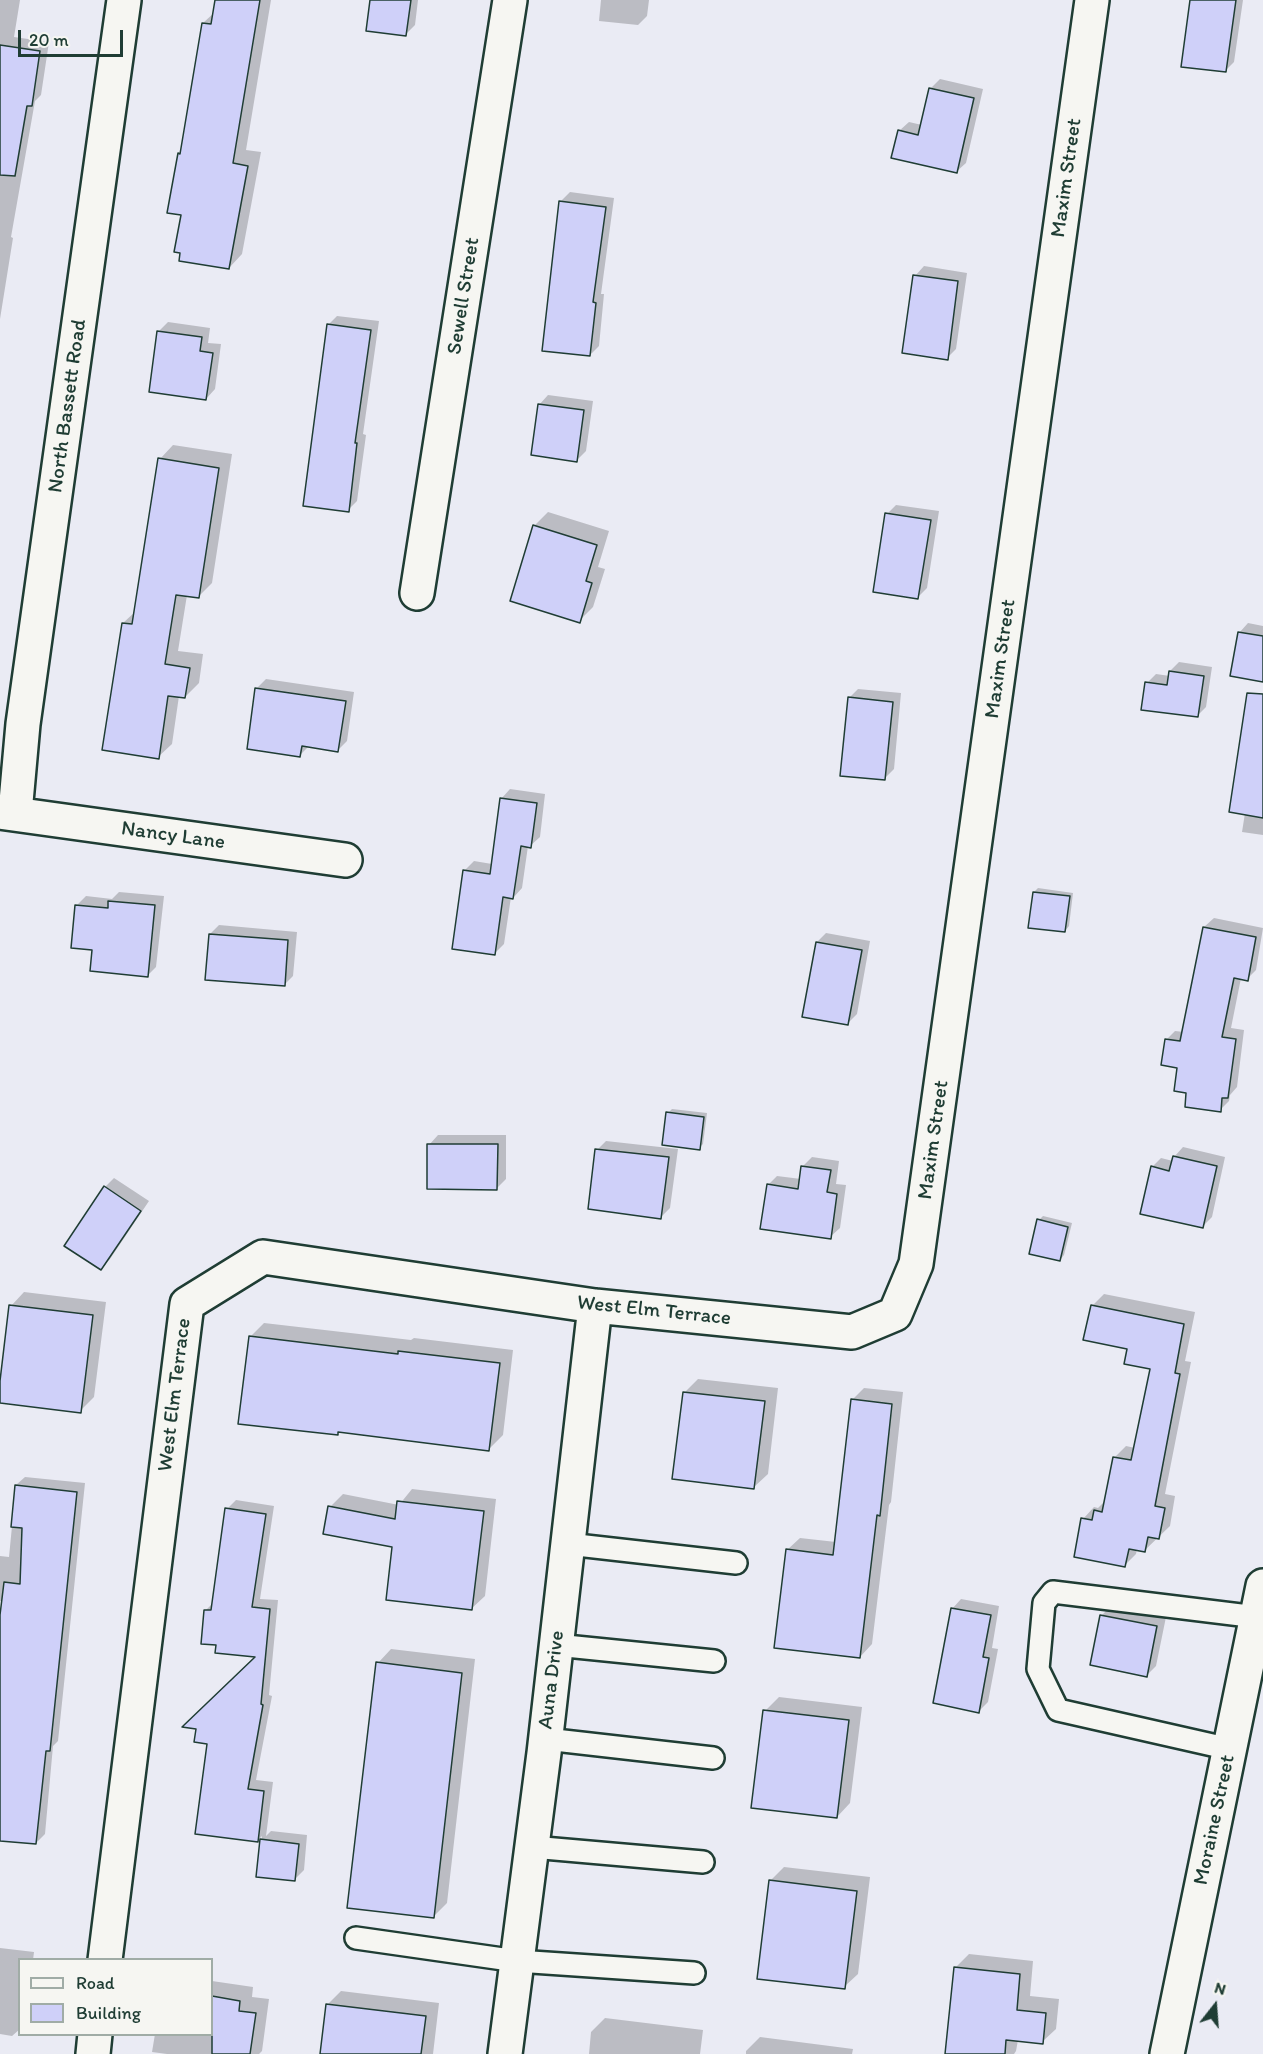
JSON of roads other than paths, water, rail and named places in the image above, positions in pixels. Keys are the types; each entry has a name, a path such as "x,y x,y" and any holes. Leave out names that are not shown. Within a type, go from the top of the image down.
{"street":[{"name":"North Bassett Road","path":"7,812 23,724 124,0"},
{"name":"Sewell Street","path":"417,592 510,0"},
{"name":"Maxim Street","path":"895,1314 916,1264 1092,0"},
{"name":"Nancy Lane","path":"7,812 345,860"},
{"name":"West Elm Terrace","path":"105,1958 187,1304 263,1257 595,1306 852,1332 895,1314"},
{"name":"Auna Drive","path":"505,2054 546,1738 595,1306"},
{"name":"Moraine Street","path":"1167,2054 1260,1602"},
{"path":"93,2054 95,2036"}],"lane":[{"path":"568,1544 735,1563"},
{"path":"1230,1749 1058,1710 1038,1669 1044,1602 1053,1592 1260,1602"},
{"path":"556,1645 714,1661"},
{"path":"546,1738 713,1758"},
{"path":"532,1847 703,1862"},
{"path":"356,1938 517,1961 694,1973"}]}
